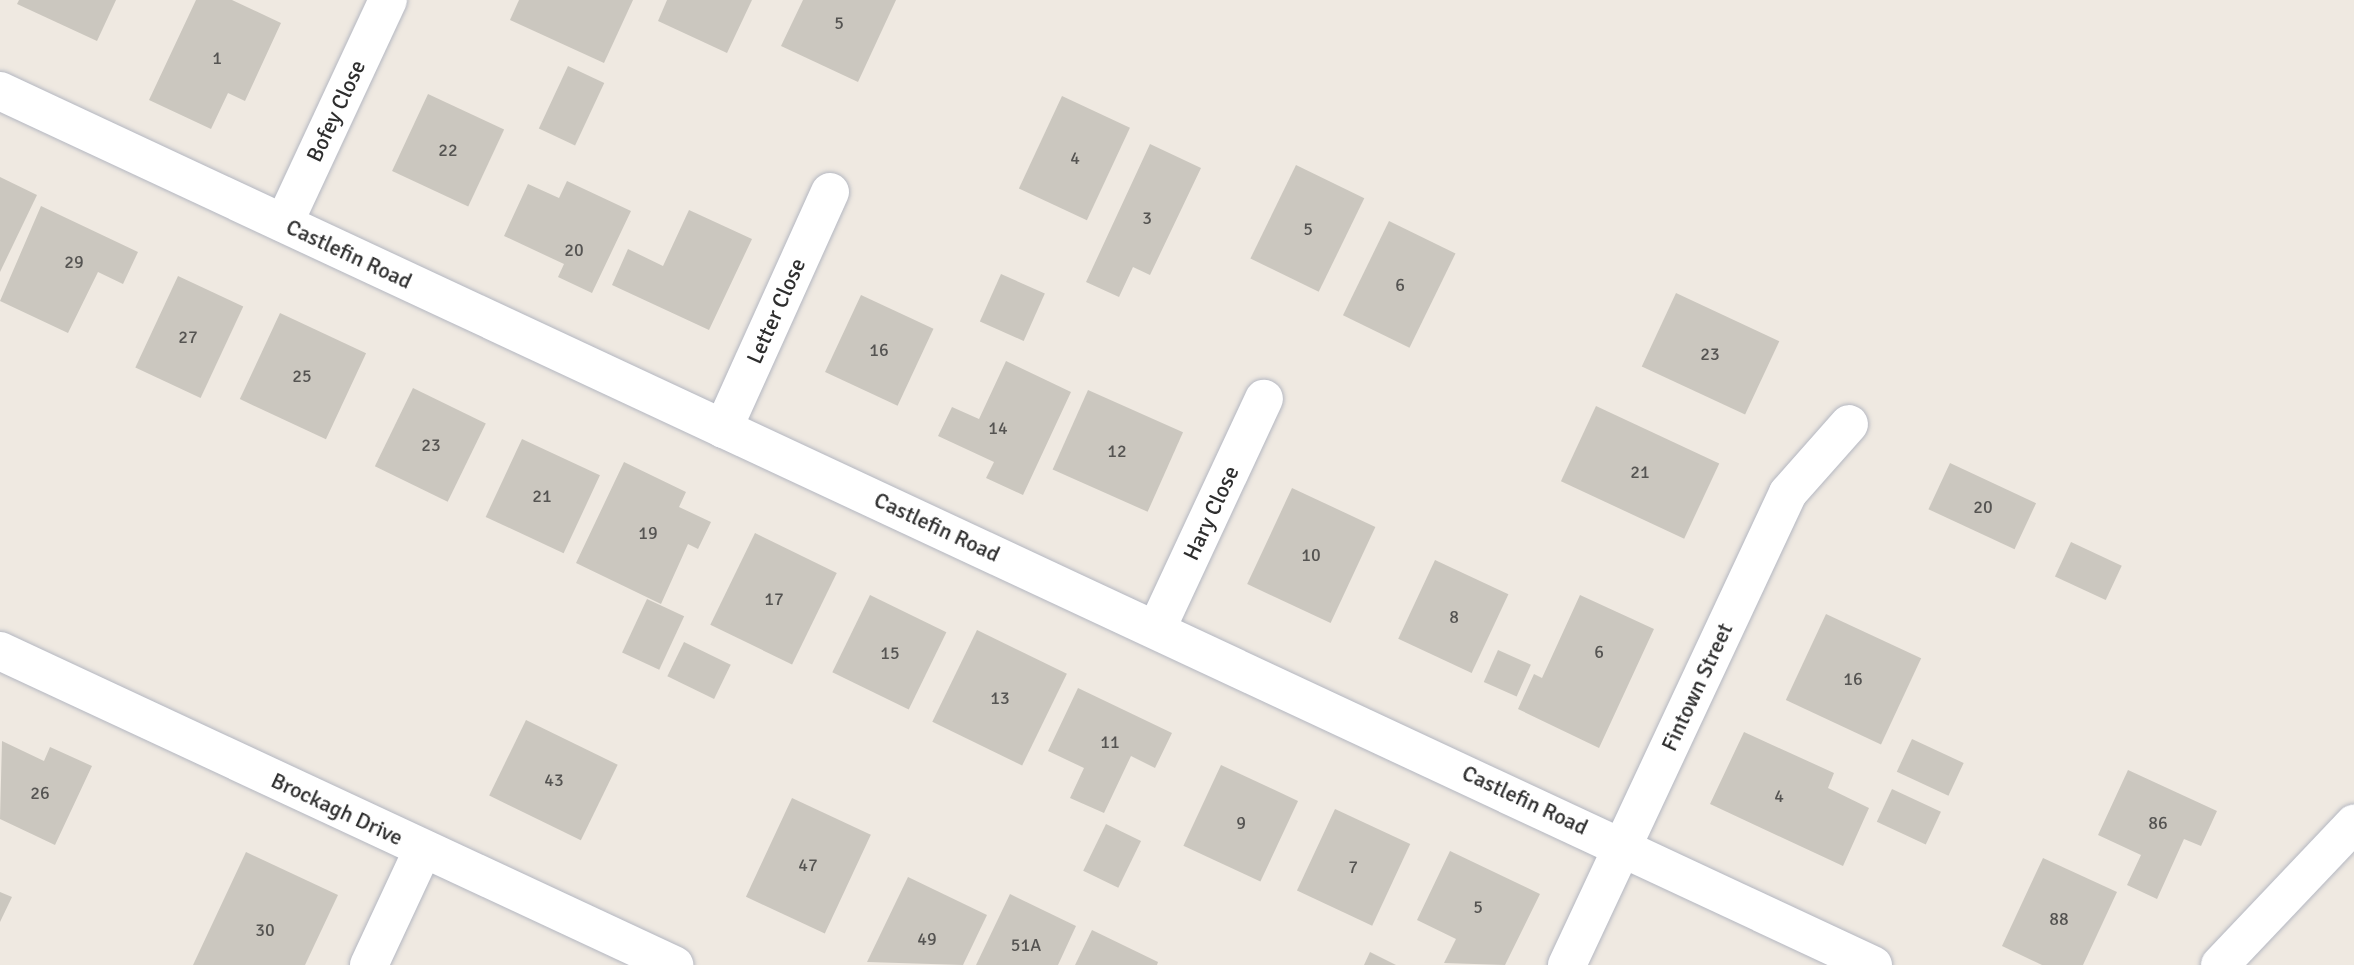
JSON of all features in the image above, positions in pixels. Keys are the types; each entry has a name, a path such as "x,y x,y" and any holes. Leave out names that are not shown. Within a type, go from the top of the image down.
{"street":[{"name":"Bofey Close","path":"284,223 388,0"},
{"name":"Castlefin Road","path":"0,91 1157,628 1873,965"},
{"name":"Letter Close","path":"723,429 830,192"},
{"name":"Hary Close","path":"1157,628 1264,399"},
{"name":"Fintown Street","path":"1567,965 1788,493 1849,424"},
{"name":"Brockagh Drive","path":"0,651 674,965"},
{"path":"2220,965 2354,824"},
{"path":"369,965 423,849"}],"building":[{"path":"19,0 116,0 97,41 17,4"},
{"path":"196,0 232,0 281,23 245,101 228,93 211,129 149,100"},
{"path":"519,0 633,0 604,63 510,20"},
{"path":"667,0 752,0 727,53 658,21"},
{"path":"803,0 896,0 858,82 781,46"},
{"path":"568,66 604,83 575,145 539,129"},
{"path":"428,94 504,129 468,207 392,171"},
{"path":"1062,96 1130,128 1087,220 1019,188"},
{"path":"1150,144 1201,168 1150,275 1133,267 1119,297 1086,282"},
{"path":"1296,165 1364,198 1319,292 1250,258"},
{"path":"0,177 37,195 0,272"},
{"path":"567,181 631,211 592,293 558,277 564,264 504,236 528,184 559,198"},
{"path":"41,206 138,252 123,284 98,272 68,333 0,301"},
{"path":"689,210 752,239 709,330 612,285 628,249 663,266"},
{"path":"1389,221 1456,253 1409,348 1343,315"},
{"path":"1001,274 1045,294 1024,341 980,322"},
{"path":"178,276 243,306 201,398 135,368"},
{"path":"1676,293 1779,341 1745,415 1642,366"},
{"path":"861,295 934,329 898,406 825,372"},
{"path":"280,313 366,353 326,439 240,399"},
{"path":"1006,361 1071,392 1023,495 986,478 994,462 938,436 952,407 979,419"},
{"path":"413,388 486,424 448,502 375,466"},
{"path":"1088,390 1183,432 1148,512 1053,469"},
{"path":"1596,406 1719,463 1684,539 1561,481"},
{"path":"522,439 600,475 564,553 486,517"},
{"path":"624,462 686,492 679,507 711,522 698,549 688,544 661,604 576,563"},
{"path":"1950,463 2036,503 2015,549 1928,509"},
{"path":"1292,488 1375,527 1331,623 1247,584"},
{"path":"755,533 837,573 792,665 710,625"},
{"path":"2071,542 2122,566 2106,600 2055,576"},
{"path":"1435,560 1508,594 1472,673 1398,639"},
{"path":"870,595 946,632 909,710 832,672"},
{"path":"1580,595 1654,629 1599,748 1518,709 1534,674 1542,678"},
{"path":"647,599 684,616 659,670 622,652"},
{"path":"1826,614 1921,658 1881,744 1786,700"},
{"path":"977,630 1067,674 1022,766 932,722"},
{"path":"684,642 731,665 714,699 667,676"},
{"path":"1498,650 1531,665 1517,697 1484,682"},
{"path":"1078,688 1172,733 1155,768 1131,756 1104,813 1070,798 1084,768 1048,751"},
{"path":"526,720 618,765 581,840 489,795"},
{"path":"1744,732 1834,773 1828,788 1869,808 1843,866 1710,804"},
{"path":"1912,739 1964,763 1948,796 1897,772"},
{"path":"2,741 44,761 50,747 92,766 55,845 0,819"},
{"path":"1221,765 1298,801 1260,882 1183,846"},
{"path":"2128,770 2217,811 2201,846 2184,839 2157,899 2127,885 2141,855 2098,835"},
{"path":"1892,789 1941,812 1926,844 1877,822"},
{"path":"792,798 871,835 825,934 746,897"},
{"path":"1335,809 1410,844 1372,926 1297,891"},
{"path":"1106,824 1141,841 1118,888 1083,871"},
{"path":"1450,851 1540,894 1505,965 1444,963 1456,939 1417,920"},
{"path":"246,852 338,895 305,965 193,965"},
{"path":"2043,858 2117,892 2083,965 2042,965 2002,946"},
{"path":"908,877 987,915 963,965 867,962"},
{"path":"0,892 12,897 0,922"},
{"path":"1010,894 1076,926 1058,965 976,965"},
{"path":"1092,930 1158,962 1157,965 1075,965"},
{"path":"1370,952 1396,965 1364,965"}]}
